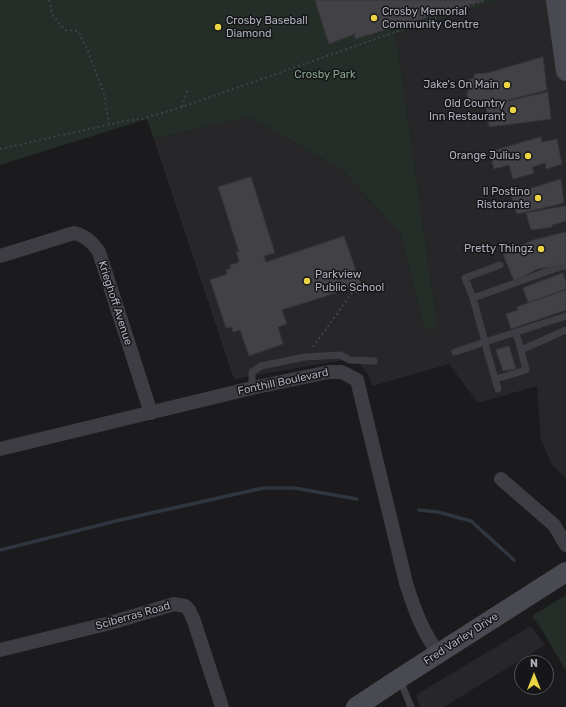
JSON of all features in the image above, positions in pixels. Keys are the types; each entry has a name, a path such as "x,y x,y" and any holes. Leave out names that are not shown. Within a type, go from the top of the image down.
{"street":[{"path":"556,0 566,71"},
{"name":"Krieghoff Avenue","path":"0,256 74,233 81,235 90,241 99,252 151,413"},
{"name":"Fonthill Boulevard","path":"0,449 252,388 329,372 342,372 357,380 406,583 413,606 432,646 439,653"},
{"path":"501,479 554,525 566,545"},
{"name":"Fred Varley Drive","path":"356,707 566,572"},
{"name":"Sciberras Road","path":"0,650 110,623 174,604 185,606 189,610 194,621 222,707"}],"lane":[{"path":"498,389 473,298 465,278 500,265"},
{"path":"473,298 566,266"},
{"path":"455,352 566,316"},
{"path":"521,350 566,330"},
{"path":"496,379 526,370 516,332"},
{"path":"252,388 252,372 261,366 305,357 340,355 350,360 374,361"},
{"path":"400,678 411,707"}],"path":[{"path":"49,0 53,16 65,30 78,31 88,50 104,94 109,125"},
{"path":"0,149 142,119 182,107 486,0"},
{"path":"182,107 188,88"},
{"path":"305,357 352,293 379,284"}],"shaded area":[{"path":"498,0 566,0 566,478 552,465 541,440 537,386 478,403 449,364 372,386 369,376 359,363 344,360 234,379 154,139 249,117 341,169 400,233 424,329 438,329 395,35"},
{"path":"531,626 545,645 529,655 514,655 514,664 444,707 420,707 416,695"}],"green space":[{"name":"Crosby Park","path":"0,0 498,0 395,35 438,329 424,329 400,233 341,169 249,117 154,139 147,119 0,165"},
{"path":"566,595 566,671 532,616"}],"building":[{"name":"Crosby Memorial Community Centre","path":"315,0 482,1 355,39 355,34 329,44"},
{"name":"Jake's On Main","path":"543,57 547,90 505,101 468,105 467,91 469,91 467,80 474,78 474,74 487,73"},
{"path":"548,92 551,119 489,127 486,106"},
{"path":"541,137 542,142 557,139 562,164 546,169 545,163 532,167 534,173 513,179 509,165 494,169 489,152"},
{"path":"251,177 275,253 264,256 266,262 344,236 361,285 282,310 287,324 278,327 283,344 249,356 240,330 233,332 232,327 226,328 210,280 227,274 226,270 231,268 230,265 237,263 239,260 236,252 239,252 218,187"},
{"name":"Il Postino Ristorante","path":"561,179 564,203 517,214 515,209 512,210 510,203 513,202 511,195"},
{"path":"566,206 566,221 552,225 552,227 531,230 526,213"},
{"path":"566,232 566,265 538,269 514,281 503,254 533,240"},
{"path":"563,273 566,282 566,289 528,303 523,288"},
{"path":"566,290 566,310 511,329 506,314 518,310 517,307"},
{"path":"509,346 516,369 503,371 496,350"}],"waterway":[{"path":"0,550 120,520 263,488 294,488 357,499"},
{"path":"419,510 438,512 471,521 514,560"}],"place":[{"name":"Crosby Memorial Community Centre","path":"374,18"},
{"name":"Crosby Baseball Diamond","path":"218,27"},
{"name":"Jake's On Main","path":"507,85"},
{"name":"Old Country Inn Restaurant","path":"513,110"},
{"name":"Orange Julius","path":"528,156"},
{"name":"Il Postino Ristorante","path":"538,198"},
{"name":"Pretty Thingz","path":"541,249"},
{"name":"Parkview Public School","path":"307,281"}]}
